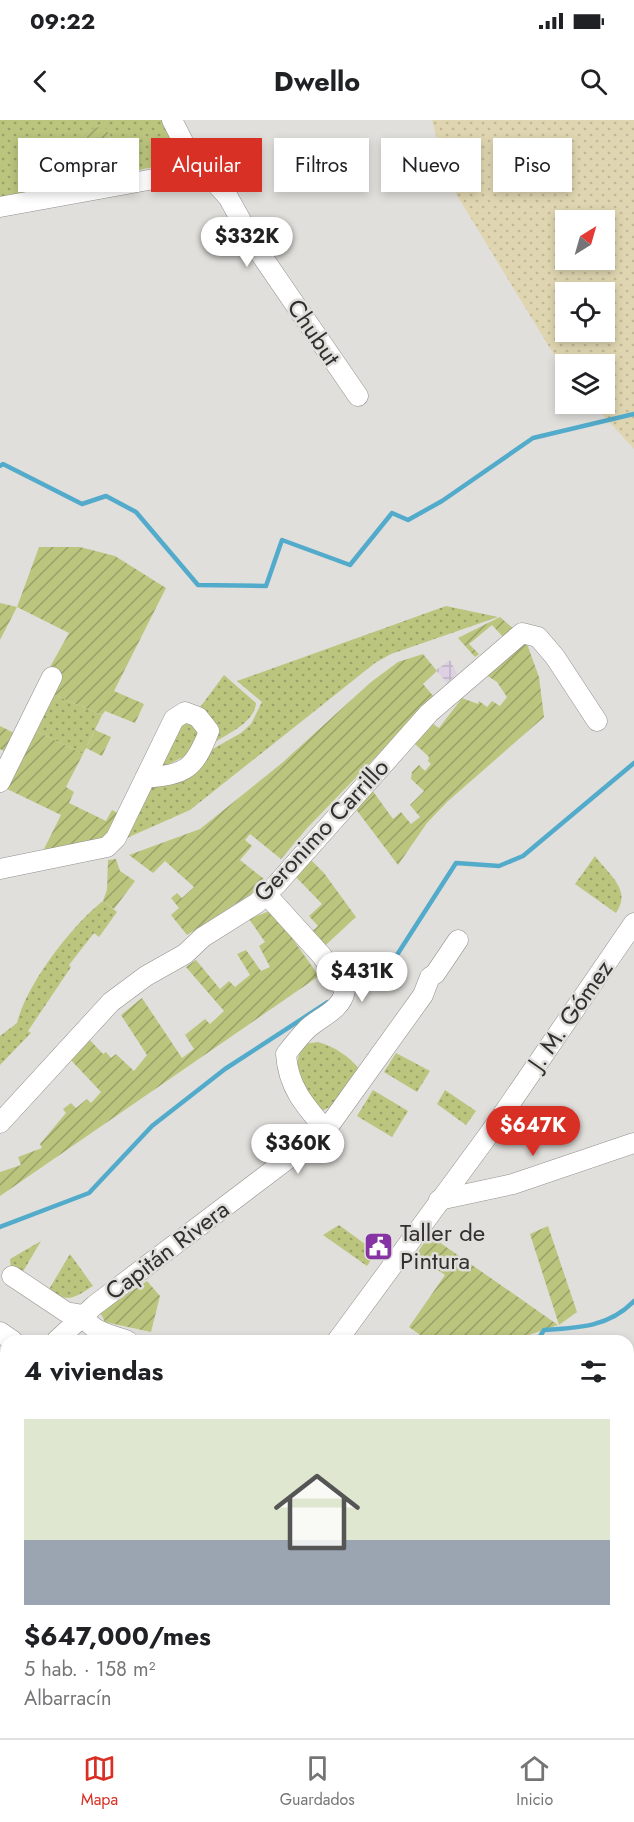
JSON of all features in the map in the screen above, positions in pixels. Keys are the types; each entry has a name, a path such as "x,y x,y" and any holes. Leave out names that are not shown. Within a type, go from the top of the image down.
{"street":[{"name":"Chubut","path":"172,120 181,138"},
{"path":"0,207 151,180"},
{"name":"Chubut","path":"224,192 257,249 358,396"},
{"name":"Geronimo Carrillo","path":"0,1123 111,1002 146,976 185,954 203,937 266,894 429,713 522,633 538,637 555,657 597,721"},
{"path":"0,782 52,676"},
{"path":"0,869 106,847 116,838 145,778 174,719 185,712 198,717 209,732 201,753 190,766 175,775 145,778"},
{"path":"266,894 322,956 345,991 343,999 335,1009 309,1027 286,1054 287,1070 296,1096 326,1130"},
{"name":"J. M. Gómez","path":"341,1335 492,1130 634,923"},
{"name":"Capitán Rivera","path":"62,1335 83,1315 326,1130 423,994 430,977 435,974 459,940"},
{"path":"439,1200 513,1184 634,1143"},
{"path":"12,1276 66,1312 83,1315 87,1324 112,1335"}],"shaded area":[{"path":"450,660 457,674 447,683 436,670"}],"green space":[{"path":"0,120 164,120 173,138 151,138 151,168 139,170 139,138 111,138 104,127 84,131 88,138 18,138 18,192 31,192 0,198"},
{"path":"104,126 111,138 88,138 83,131"},
{"path":"39,547 80,547 115,556 166,588 114,691 144,704 135,723 105,711 102,715 50,693 61,672 50,667 69,633 17,607"},
{"path":"0,603 17,607 0,640"},
{"path":"446,606 498,617 391,654 375,663 190,810 120,841 146,787 241,733 251,724 262,702 237,681"},
{"path":"500,617 515,630 504,638 492,625 469,644 479,654 475,657 458,638"},
{"path":"524,636 539,677 544,717 447,802 427,823 398,865 355,808 372,790 393,819 401,812 411,824 420,817 410,805 424,791 411,779 412,772 419,765 425,771 431,764 428,761 429,757 415,744 433,724 439,728 462,698 478,704 479,701 487,707 492,701 500,706 507,697 497,682 483,673"},
{"path":"423,654 437,671 423,684 434,697 308,827 281,859 250,834 245,840 252,846 240,860 264,879 251,894 187,935 171,915 179,908 171,898 177,893 182,898 194,887 165,861 153,873 129,855 200,829 282,763 371,682 398,662"},
{"path":"224,675 256,703 250,717 245,722 210,745 198,710"},
{"path":"50,693 102,715 83,754 32,729"},
{"path":"189,718 200,733 187,755 163,767 158,763 179,722"},
{"path":"0,726 16,734 6,752 0,749"},
{"path":"32,729 83,754 66,787 74,792 69,803 106,821 112,810 118,813 108,834 99,839 42,853 61,815 3,787"},
{"path":"95,730 111,737 102,756 86,748"},
{"path":"595,856 620,890 622,897 616,913 575,884"},
{"path":"116,859 120,871 135,881 114,909 103,901 107,890 108,860"},
{"path":"310,859 324,873 356,917 316,954 303,940 318,926 309,916 322,904 295,876"},
{"path":"103,901 117,912 99,937 94,933 69,965 71,967 28,1031 31,1033 0,1065 0,1036 17,1023 30,991 52,957 78,925"},
{"path":"272,910 319,976 0,1196 0,1172 21,1165 18,1157 42,1148 40,1144 66,1113 63,1109 71,1103 76,1108 87,1099 91,1103 101,1092 69,1058 89,1039 103,1054 106,1052 111,1058 116,1054 134,1071 147,1055 121,1015 142,998 182,1058 194,1049 185,1035 205,1019 210,1024 224,1011 186,967 196,960 220,989 229,981 235,987 250,975 237,954 246,950 261,971 270,967 259,946 265,942 249,919"},
{"path":"318,1042 341,1053 360,1070 339,1099 322,1111 302,1087 297,1073 303,1044"},
{"path":"396,1053 430,1071 417,1092 384,1072"},
{"path":"373,1090 408,1111 392,1137 357,1116"},
{"path":"445,1090 476,1111 466,1125 437,1104"},
{"path":"339,1225 376,1252 367,1266 323,1235"},
{"path":"548,1226 577,1312 559,1325 530,1234"},
{"path":"429,1235 558,1325 529,1335 420,1335 409,1327 445,1275 416,1255"},
{"path":"41,1241 21,1275 11,1269 10,1259"},
{"path":"70,1254 93,1286 76,1296 67,1298 48,1291"},
{"path":"147,1281 160,1296 151,1332 105,1322 100,1312"}],"sand":[{"path":"432,120 634,120 634,449 602,414 615,414 615,354 555,354 555,357 455,192 481,192 481,138 437,138"}],"waterway":[{"path":"0,466 3,464 82,504 106,496 136,512 198,585 266,586 282,540 350,565 392,513 408,520 442,501 533,438 634,414"},
{"path":"350,988 395,958 456,863 499,866 523,856 634,763"},
{"path":"0,1227 89,1193 152,1126 225,1069 328,1002"},
{"path":"541,1335 544,1330 581,1327 604,1321 624,1310 634,1301"}],"place":[{"name":"Taller de Pintura","path":"379,1246"}]}
